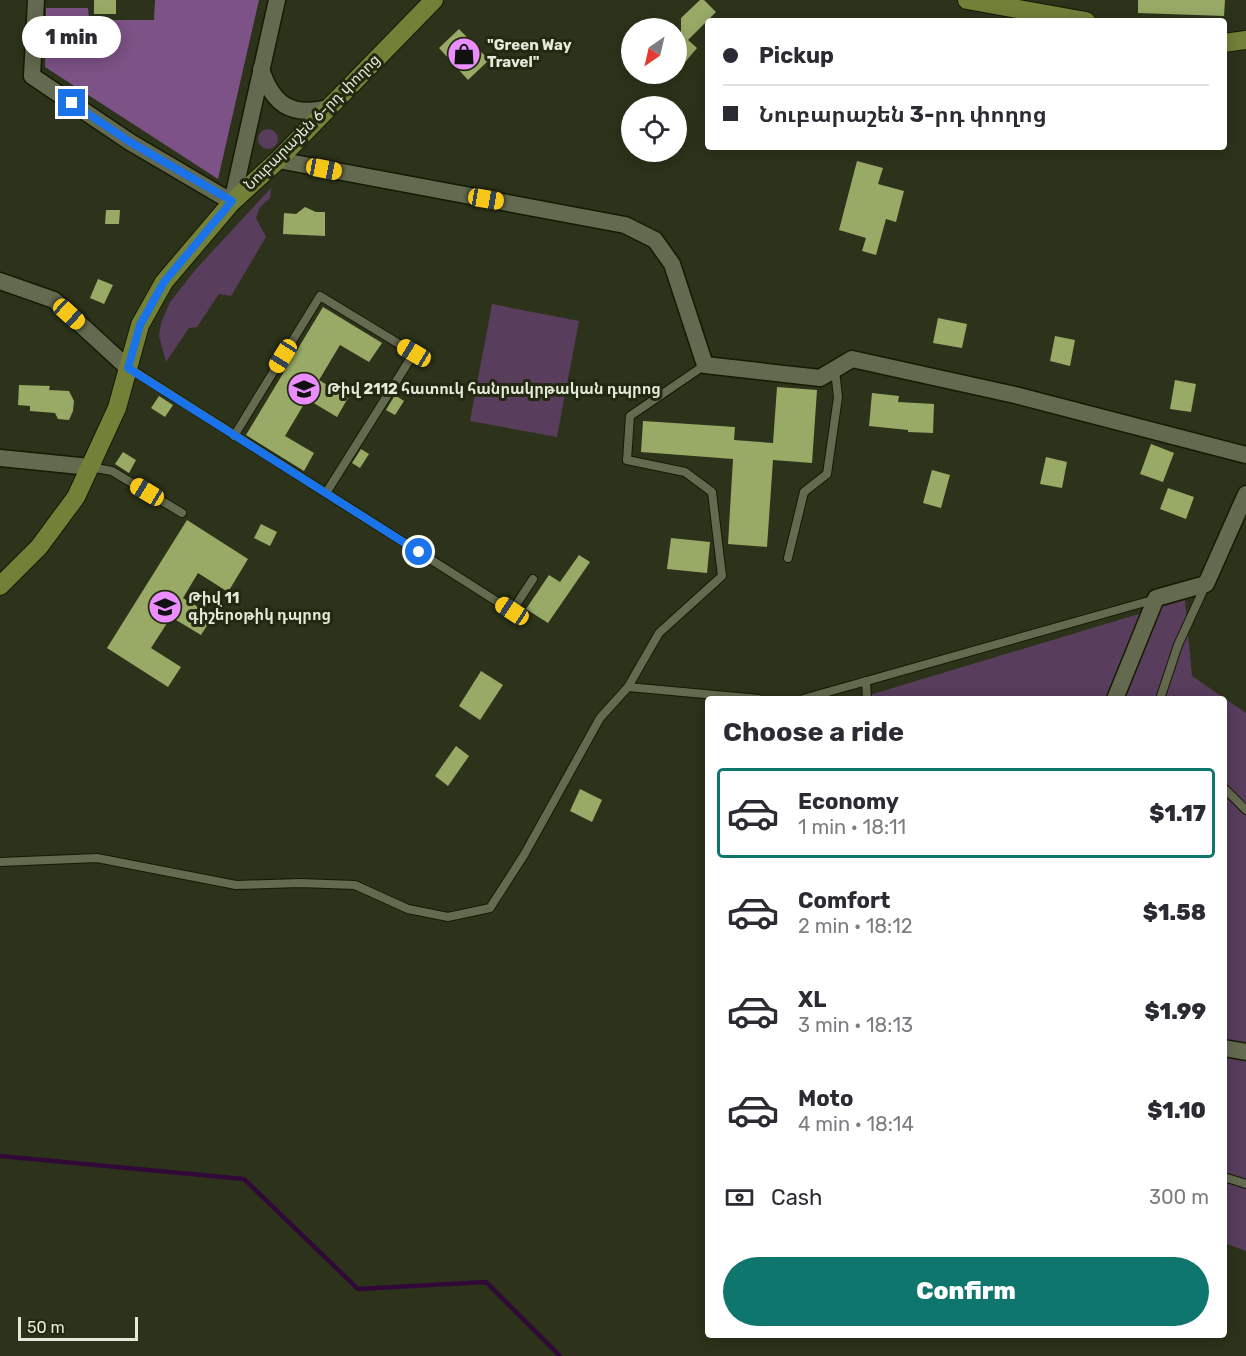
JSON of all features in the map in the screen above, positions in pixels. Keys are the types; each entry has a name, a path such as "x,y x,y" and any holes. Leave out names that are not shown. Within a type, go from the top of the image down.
{"main road":[{"name":"Նուբարաշեն 6-րդ փողոց","path":"0,586 39,547 76,497 117,408 140,325 164,282 232,201 278,160 434,0"},
{"path":"967,0 1069,18"},
{"path":"1227,43 1246,40"}],"street":[{"path":"36,0 32,76 130,142 232,201 277,0"},
{"path":"260,68 266,86 281,104 311,112 328,108"},
{"path":"278,160 625,225 655,240 672,264 705,365 820,378 852,359 1015,395 1246,455"},
{"path":"0,280 54,300 128,368"},
{"path":"0,458 90,468"},
{"path":"1116,696 1156,598 1206,584 1246,494"},
{"path":"1227,1049 1246,1052"}],"lane":[{"path":"234,436 320,296 414,353 326,493"},
{"path":"0,862 97,858 236,885 300,883 355,885 408,909 448,917 490,908 524,855 600,718 628,687 659,633 722,576 712,492 685,472 627,460 630,416 705,365"},
{"path":"128,368 512,611 533,579"},
{"path":"788,558 804,492 827,474 838,397 835,369"},
{"path":"90,468 112,471 182,513"},
{"path":"1161,696 1178,645 1206,584"},
{"path":"814,696 1156,598"},
{"path":"866,681 867,696"},
{"path":"628,687 726,696"},
{"path":"1227,791 1246,810"},
{"path":"1227,1178 1246,1184"}],"shaded area":[{"path":"155,0 259,0 218,179 45,67 46,8 88,8 89,20 154,20"},
{"path":"268,129 275,132 278,139 275,146 268,149 261,146 258,139 261,132"},
{"path":"271,188 270,198 260,207 256,218 266,237 231,296 219,294 197,327 189,328 166,362 159,336 161,323 170,302 196,269"},
{"path":"492,304 579,321 557,437 470,421"},
{"path":"1185,600 1192,676 1221,696 866,696"},
{"path":"1227,700 1246,713 1246,1251 1227,1244"}],"building":[{"path":"94,0 116,0 116,14 94,14"},
{"path":"700,0 704,0 716,12 710,18 705,18 705,23 688,40 697,48 687,60 687,18 681,18"},
{"path":"1138,0 1225,0 1224,16 1138,13"},
{"name":"\"Green Way Travel\"","path":"459,29 489,60 468,80 439,48"},
{"path":"857,161 883,168 878,184 904,191 896,222 886,219 876,255 862,251 866,238 839,230"},
{"path":"305,207 316,212 325,212 325,236 283,234 284,213 296,214"},
{"path":"106,210 120,210 119,224 105,224"},
{"path":"98,279 113,285 104,304 90,298"},
{"name":"Թիվ 2112 հատուկ հանրակրթական դպրոց","path":"323,307 382,343 369,362 340,345 319,380 348,398 337,417 307,399 285,436 314,453 304,471 246,435"},
{"path":"938,318 967,324 962,348 933,343"},
{"path":"1055,336 1075,340 1070,366 1050,361"},
{"path":"1175,380 1196,384 1191,412 1170,409"},
{"path":"19,385 50,386 49,390 69,391 74,401 69,420 58,419 55,413 30,411 30,406 18,405"},
{"path":"777,387 817,390 812,463 773,460 767,547 728,544 733,459 641,452 643,421 735,427 734,440 773,443"},
{"path":"872,393 899,396 898,402 934,404 933,433 869,426"},
{"path":"395,395 404,401 395,415 386,410"},
{"path":"159,396 173,405 165,417 151,408"},
{"path":"1151,444 1174,453 1163,482 1140,474"},
{"path":"361,449 369,454 360,468 352,463"},
{"path":"123,452 136,460 129,473 115,464"},
{"path":"1046,457 1067,462 1062,488 1040,484"},
{"path":"932,470 950,475 941,508 923,503"},
{"path":"1168,488 1194,497 1186,519 1160,509"},
{"name":"Թիվ 11 գիշերօթիկ դպրոց","path":"187,520 248,559 228,592 198,573 183,598 213,616 201,635 171,617 151,648 181,667 168,687 107,648"},
{"path":"261,524 277,532 270,546 254,538"},
{"path":"671,538 710,542 707,573 667,569"},
{"path":"579,555 590,562 548,623 526,609 549,575 560,582"},
{"path":"481,671 503,685 480,720 459,706"},
{"path":"456,746 469,756 448,786 435,776"},
{"path":"580,789 602,800 592,822 570,811"}],"waterway":[{"path":"0,1156 244,1179 358,1289 486,1282 560,1356"}],"place":[{"name":"\"Green Way Travel\"","path":"464,54"},
{"name":"Թիվ 2112 հատուկ հանրակրթական դպրոց","path":"304,389"},
{"name":"Թիվ 11 գիշերօթիկ դպրոց","path":"165,607"}],"route":[{"path":"72,103 130,142 232,201 164,282 140,325 128,368 419,552"}]}
